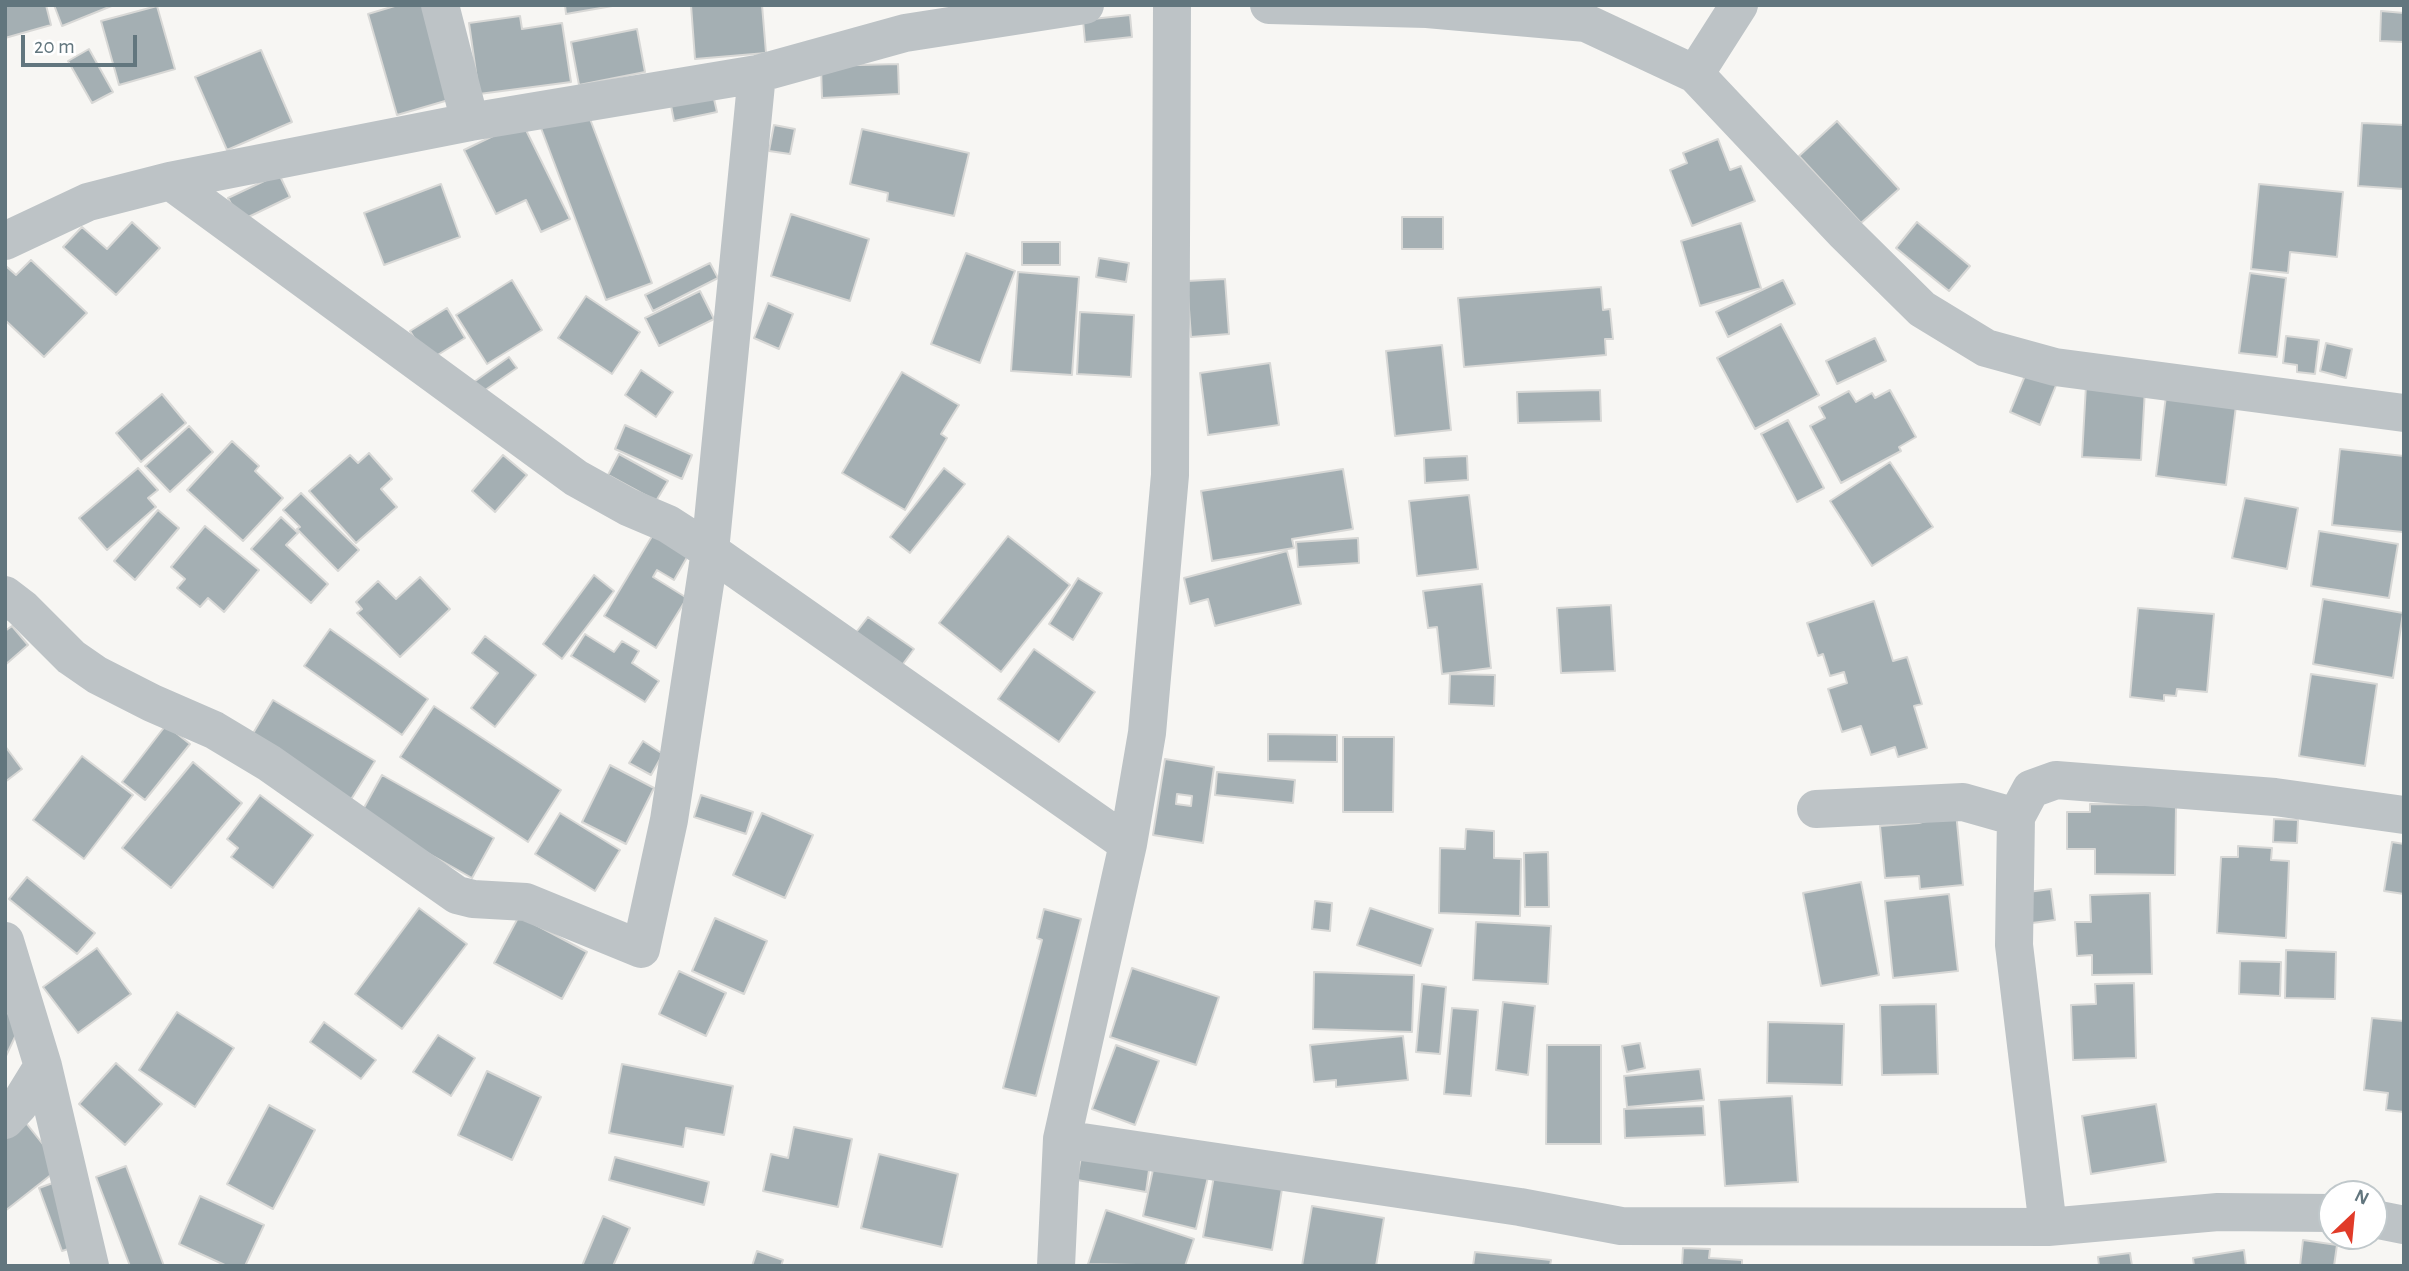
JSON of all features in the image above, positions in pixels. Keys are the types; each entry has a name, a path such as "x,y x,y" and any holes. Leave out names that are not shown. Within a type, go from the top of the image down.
{"street":[{"path":"440,5 470,122"},
{"path":"5,241 88,202 170,181 470,122 757,74 905,33 1085,5"},
{"path":"1056,1266 1062,1139 1128,844 1147,733 1170,475 1172,5"},
{"path":"1269,5 1427,9 1586,23 1695,74 1844,232 1922,309 1986,348 2055,367 2404,413"},
{"path":"1695,74 1740,5"},
{"path":"5,595 22,608 71,657 97,675 214,730 269,762 457,895 473,899 526,902 641,949 669,820 710,551 757,74"},
{"path":"170,181 576,478 628,507 668,524 710,551 1128,844"},
{"path":"2048,1227 2014,945 2017,817 2031,789 2056,780 2275,797 2404,816"},
{"path":"1816,809 1963,802 2017,817"},
{"path":"5,941 43,1066 90,1266"},
{"path":"10,1108 43,1066"},
{"path":"1062,1139 1520,1207 1621,1226 2048,1227 2218,1212 2318,1213"}],"building":[{"path":"5,5 46,5 51,25 5,38"},
{"path":"54,5 114,5 62,26"},
{"path":"398,5 425,5 452,99 397,115 368,14"},
{"path":"565,5 618,5 566,14"},
{"path":"691,5 762,5 766,53 695,59"},
{"path":"157,6 175,69 119,85 101,21"},
{"path":"2381,11 2404,13 2404,42 2380,41"},
{"path":"1130,15 1132,37 1085,42 1083,20"},
{"path":"520,16 522,29 562,23 571,82 479,94 469,23"},
{"path":"637,29 645,72 579,85 571,42"},
{"path":"89,49 113,92 92,103 68,61"},
{"path":"261,50 292,122 227,150 195,77"},
{"path":"898,64 899,94 822,98 821,66"},
{"path":"711,86 717,112 674,121 669,95"},
{"path":"587,111 652,283 606,300 541,128"},
{"path":"1837,121 1899,189 1861,223 1799,156"},
{"path":"522,122 570,219 541,232 526,200 496,214 464,150"},
{"path":"2362,123 2404,125 2404,189 2358,186"},
{"path":"774,125 795,129 790,154 769,151"},
{"path":"862,129 969,153 954,216 887,201 888,193 850,184"},
{"path":"1718,139 1730,170 1741,166 1755,201 1692,226 1670,170 1687,163 1683,153"},
{"path":"279,174 290,197 240,221 228,198"},
{"path":"441,184 460,237 384,265 364,213"},
{"path":"2259,184 2343,192 2337,257 2290,252 2288,273 2251,269"},
{"path":"791,214 869,239 850,301 771,276"},
{"path":"1402,217 1443,217 1443,249 1402,249"},
{"path":"132,222 160,248 116,295 63,247 82,227 107,249"},
{"path":"1917,222 1970,266 1949,291 1896,248"},
{"path":"1741,223 1761,288 1700,306 1681,241"},
{"path":"1022,242 1060,242 1060,265 1022,265"},
{"path":"966,253 1015,271 980,363 931,344"},
{"path":"1099,258 1129,263 1126,282 1096,277"},
{"path":"31,260 87,313 44,357 5,320 5,269 7,267 16,275"},
{"path":"710,263 718,278 653,311 645,295"},
{"path":"1018,272 1079,277 1072,375 1011,371"},
{"path":"2250,273 2286,278 2277,357 2239,353"},
{"path":"1225,279 1229,334 1191,337 1187,281"},
{"path":"512,280 542,330 487,364 456,315"},
{"path":"1783,280 1795,304 1728,337 1716,312"},
{"path":"1601,287 1603,310 1610,309 1613,339 1605,339 1606,355 1464,367 1458,298"},
{"path":"700,291 714,319 659,346 645,318"},
{"path":"586,296 640,332 612,374 558,338"},
{"path":"768,303 793,314 779,349 754,338"},
{"path":"447,308 465,338 428,361 410,331"},
{"path":"1080,312 1134,315 1131,377 1077,374"},
{"path":"1781,324 1819,395 1755,429 1717,358"},
{"path":"2286,336 2319,340 2315,374 2297,372 2297,365 2283,363"},
{"path":"1875,338 1886,361 1837,384 1826,361"},
{"path":"2326,343 2352,349 2346,378 2320,371"},
{"path":"1442,345 1451,430 1395,436 1386,351"},
{"path":"509,357 517,368 478,395 471,384"},
{"path":"1270,363 1279,425 1208,435 1200,373"},
{"path":"2029,366 2059,378 2040,425 2010,412"},
{"path":"641,370 673,392 656,417 625,395"},
{"path":"902,372 959,405 941,434 947,438 905,510 842,473"},
{"path":"2086,385 2145,389 2141,460 2082,457"},
{"path":"1600,390 1601,421 1518,423 1517,392"},
{"path":"1890,390 1916,437 1899,447 1901,451 1841,483 1810,426 1825,418 1819,407 1849,391 1856,402 1872,393 1875,398"},
{"path":"162,394 186,423 141,462 116,433"},
{"path":"2166,396 2236,406 2226,485 2156,476"},
{"path":"1788,420 1824,488 1797,502 1761,434"},
{"path":"625,425 692,455 682,479 615,449"},
{"path":"189,426 213,452 170,492 145,466"},
{"path":"232,441 259,466 255,471 283,498 243,541 187,490"},
{"path":"2340,449 2404,456 2403,532 2332,525"},
{"path":"369,453 392,479 381,489 397,507 356,543 309,491 350,455 358,463"},
{"path":"619,454 668,481 656,501 608,475"},
{"path":"503,455 527,475 495,512 472,491"},
{"path":"1467,456 1468,480 1425,483 1424,458"},
{"path":"1890,462 1933,527 1872,566 1830,501"},
{"path":"138,468 158,490 148,498 156,507 107,550 79,518"},
{"path":"944,468 965,484 910,553 890,537"},
{"path":"1343,469 1353,529 1292,539 1294,548 1212,561 1201,491"},
{"path":"301,493 359,550 338,571 297,529 300,527 283,510"},
{"path":"1469,495 1478,569 1417,576 1409,501"},
{"path":"2245,498 2298,508 2287,569 2232,558"},
{"path":"158,510 179,528 135,580 114,561"},
{"path":"281,517 298,533 286,545 328,584 311,603 251,549"},
{"path":"205,526 259,570 224,612 208,598 200,607 177,588 185,579 171,567"},
{"path":"2319,531 2398,544 2389,598 2311,586"},
{"path":"654,533 689,554 674,580 657,570 653,577 687,598 656,648 604,616"},
{"path":"1008,536 1070,585 1001,672 939,623"},
{"path":"1358,538 1359,563 1298,567 1296,542"},
{"path":"1287,551 1301,604 1215,626 1208,599 1190,604 1184,578"},
{"path":"594,575 614,591 562,659 543,644"},
{"path":"420,577 450,609 400,657 357,613 362,609 356,602 378,581 396,599"},
{"path":"1078,578 1102,593 1073,640 1049,624"},
{"path":"1482,584 1491,668 1442,674 1437,627 1428,628 1423,591"},
{"path":"2323,599 2403,613 2393,678 2313,664"},
{"path":"1874,601 1893,661 1907,657 1922,704 1914,706 1927,748 1898,757 1895,747 1871,755 1861,726 1842,732 1828,689 1847,683 1844,672 1830,676 1823,654 1818,656 1807,623"},
{"path":"1611,605 1615,671 1561,673 1557,608"},
{"path":"2138,608 2214,614 2207,692 2177,689 2176,696 2164,695 2164,701 2130,697"},
{"path":"868,617 914,649 900,668 854,635"},
{"path":"12,626 28,645 5,665 5,631"},
{"path":"330,629 428,699 402,735 304,666"},
{"path":"585,634 614,652 622,641 639,651 632,663 659,681 645,702 571,656"},
{"path":"485,636 536,675 495,727 471,708 498,673 472,653"},
{"path":"1034,649 1095,692 1059,742 998,699"},
{"path":"1450,674 1495,675 1494,706 1449,704"},
{"path":"2311,674 2377,684 2365,766 2299,756"},
{"path":"273,700 375,761 350,801 249,740"},
{"path":"434,706 561,790 528,842 400,757"},
{"path":"166,725 190,744 145,800 122,782"},
{"path":"1268,734 1337,735 1337,762 1268,761"},
{"path":"1343,737 1394,737 1393,812 1343,812"},
{"path":"643,741 663,754 651,775 629,763"},
{"path":"5,746 22,769 5,782"},
{"path":"82,756 133,795 84,859 33,820"},
{"path":"1165,759 1214,767 1203,843 1153,835","holes":["1177,794 1192,796 1191,806 1176,804"]},
{"path":"193,762 242,803 171,888 122,848"},
{"path":"610,765 654,788 626,844 582,822"},
{"path":"1217,772 1295,780 1293,803 1215,795"},
{"path":"382,775 494,838 472,878 360,815"},
{"path":"260,795 313,835 273,888 231,857 238,848 227,839"},
{"path":"701,795 753,812 746,834 694,817"},
{"path":"2090,804 2176,805 2175,875 2095,874 2095,849 2067,849 2067,812 2090,812"},
{"path":"1956,812 1963,885 1920,889 1919,876 1885,878 1880,826 1919,823"},
{"path":"560,813 620,850 595,891 535,854"},
{"path":"762,813 813,835 785,898 733,875"},
{"path":"2274,819 2298,820 2297,843 2273,842"},
{"path":"1466,829 1494,831 1494,858 1521,859 1520,916 1439,913 1440,848 1465,849"},
{"path":"2392,842 2404,844 2404,894 2384,891"},
{"path":"2238,846 2272,848 2271,860 2289,861 2286,938 2217,933 2221,857 2238,857"},
{"path":"1548,852 1549,907 1525,907 1524,853"},
{"path":"27,877 95,933 77,954 9,899"},
{"path":"1861,882 1879,975 1821,986 1803,893"},
{"path":"2051,889 2055,920 2032,923 2028,892"},
{"path":"2150,893 2152,974 2092,975 2092,955 2077,956 2075,922 2091,922 2090,895"},
{"path":"1949,894 1958,971 1893,978 1885,901"},
{"path":"1315,901 1332,903 1330,931 1312,929"},
{"path":"419,908 467,944 402,1029 355,994"},
{"path":"1370,908 1433,929 1421,966 1357,945"},
{"path":"1044,909 1081,919 1036,1096 1003,1088 1042,940 1037,938"},
{"path":"519,916 587,952 562,999 494,963"},
{"path":"715,918 767,941 744,994 692,971"},
{"path":"1476,922 1551,926 1548,984 1473,980"},
{"path":"97,948 131,994 78,1033 43,987"},
{"path":"2286,950 2336,952 2335,999 2285,998"},
{"path":"2240,961 2281,962 2280,996 2239,994"},
{"path":"1132,968 1219,997 1196,1065 1110,1037"},
{"path":"679,971 726,993 706,1036 659,1014"},
{"path":"1314,972 1414,975 1412,1032 1313,1029"},
{"path":"2134,983 2136,1058 2073,1060 2071,1005 2096,1004 2095,984"},
{"path":"1422,984 1446,987 1440,1054 1416,1052"},
{"path":"1503,1002 1535,1006 1528,1075 1496,1070"},
{"path":"1936,1004 1938,1074 1882,1075 1880,1005"},
{"path":"1452,1008 1478,1010 1471,1096 1444,1094"},
{"path":"5,1012 23,1020 5,1058"},
{"path":"177,1012 234,1048 195,1107 139,1070"},
{"path":"2372,1018 2404,1021 2404,1112 2386,1110 2388,1093 2364,1090"},
{"path":"324,1022 376,1060 361,1079 310,1042"},
{"path":"1768,1022 1844,1024 1842,1085 1767,1083"},
{"path":"438,1035 475,1058 451,1096 413,1072"},
{"path":"1403,1036 1408,1080 1336,1087 1336,1080 1314,1082 1310,1045"},
{"path":"1640,1043 1645,1068 1627,1072 1622,1046"},
{"path":"1116,1045 1159,1061 1135,1125 1092,1109"},
{"path":"1547,1045 1601,1045 1601,1144 1546,1144"},
{"path":"116,1063 162,1104 125,1145 79,1104"},
{"path":"622,1064 733,1086 724,1135 686,1128 683,1147 609,1133"},
{"path":"1700,1069 1704,1100 1627,1107 1624,1076"},
{"path":"487,1071 541,1097 512,1160 458,1135"},
{"path":"1792,1096 1798,1182 1725,1186 1719,1100"},
{"path":"2156,1104 2166,1162 2091,1174 2082,1116"},
{"path":"269,1105 315,1130 273,1209 227,1184"},
{"path":"1703,1106 1705,1135 1625,1138 1624,1109"},
{"path":"26,1123 61,1167 5,1211 5,1139"},
{"path":"794,1127 852,1139 838,1207 763,1191 771,1154 788,1158"},
{"path":"1082,1151 1150,1163 1146,1192 1077,1180"},
{"path":"879,1154 958,1174 942,1247 861,1228"},
{"path":"615,1157 709,1182 704,1205 609,1180"},
{"path":"1154,1165 1208,1177 1196,1229 1143,1216"},
{"path":"126,1166 164,1266 130,1266 96,1177"},
{"path":"1214,1176 1282,1189 1272,1250 1203,1237"},
{"path":"61,1180 84,1244 62,1251 39,1188"},
{"path":"200,1196 264,1225 245,1266 227,1266 179,1244"},
{"path":"1312,1206 1384,1218 1376,1266 1302,1266"},
{"path":"1106,1210 1194,1239 1185,1266 1088,1264"},
{"path":"603,1216 630,1228 613,1266 582,1266"},
{"path":"2303,1240 2318,1242 2318,1250 2336,1250 2334,1266 2300,1266"},
{"path":"1683,1248 1710,1249 1709,1258 1742,1260 1742,1266 1682,1266"},
{"path":"2244,1250 2246,1266 2194,1266 2193,1258"},
{"path":"757,1251 783,1260 781,1266 752,1266"},
{"path":"1475,1252 1551,1260 1550,1266 1473,1266"},
{"path":"2130,1253 2132,1266 2099,1266 2098,1257"}]}
